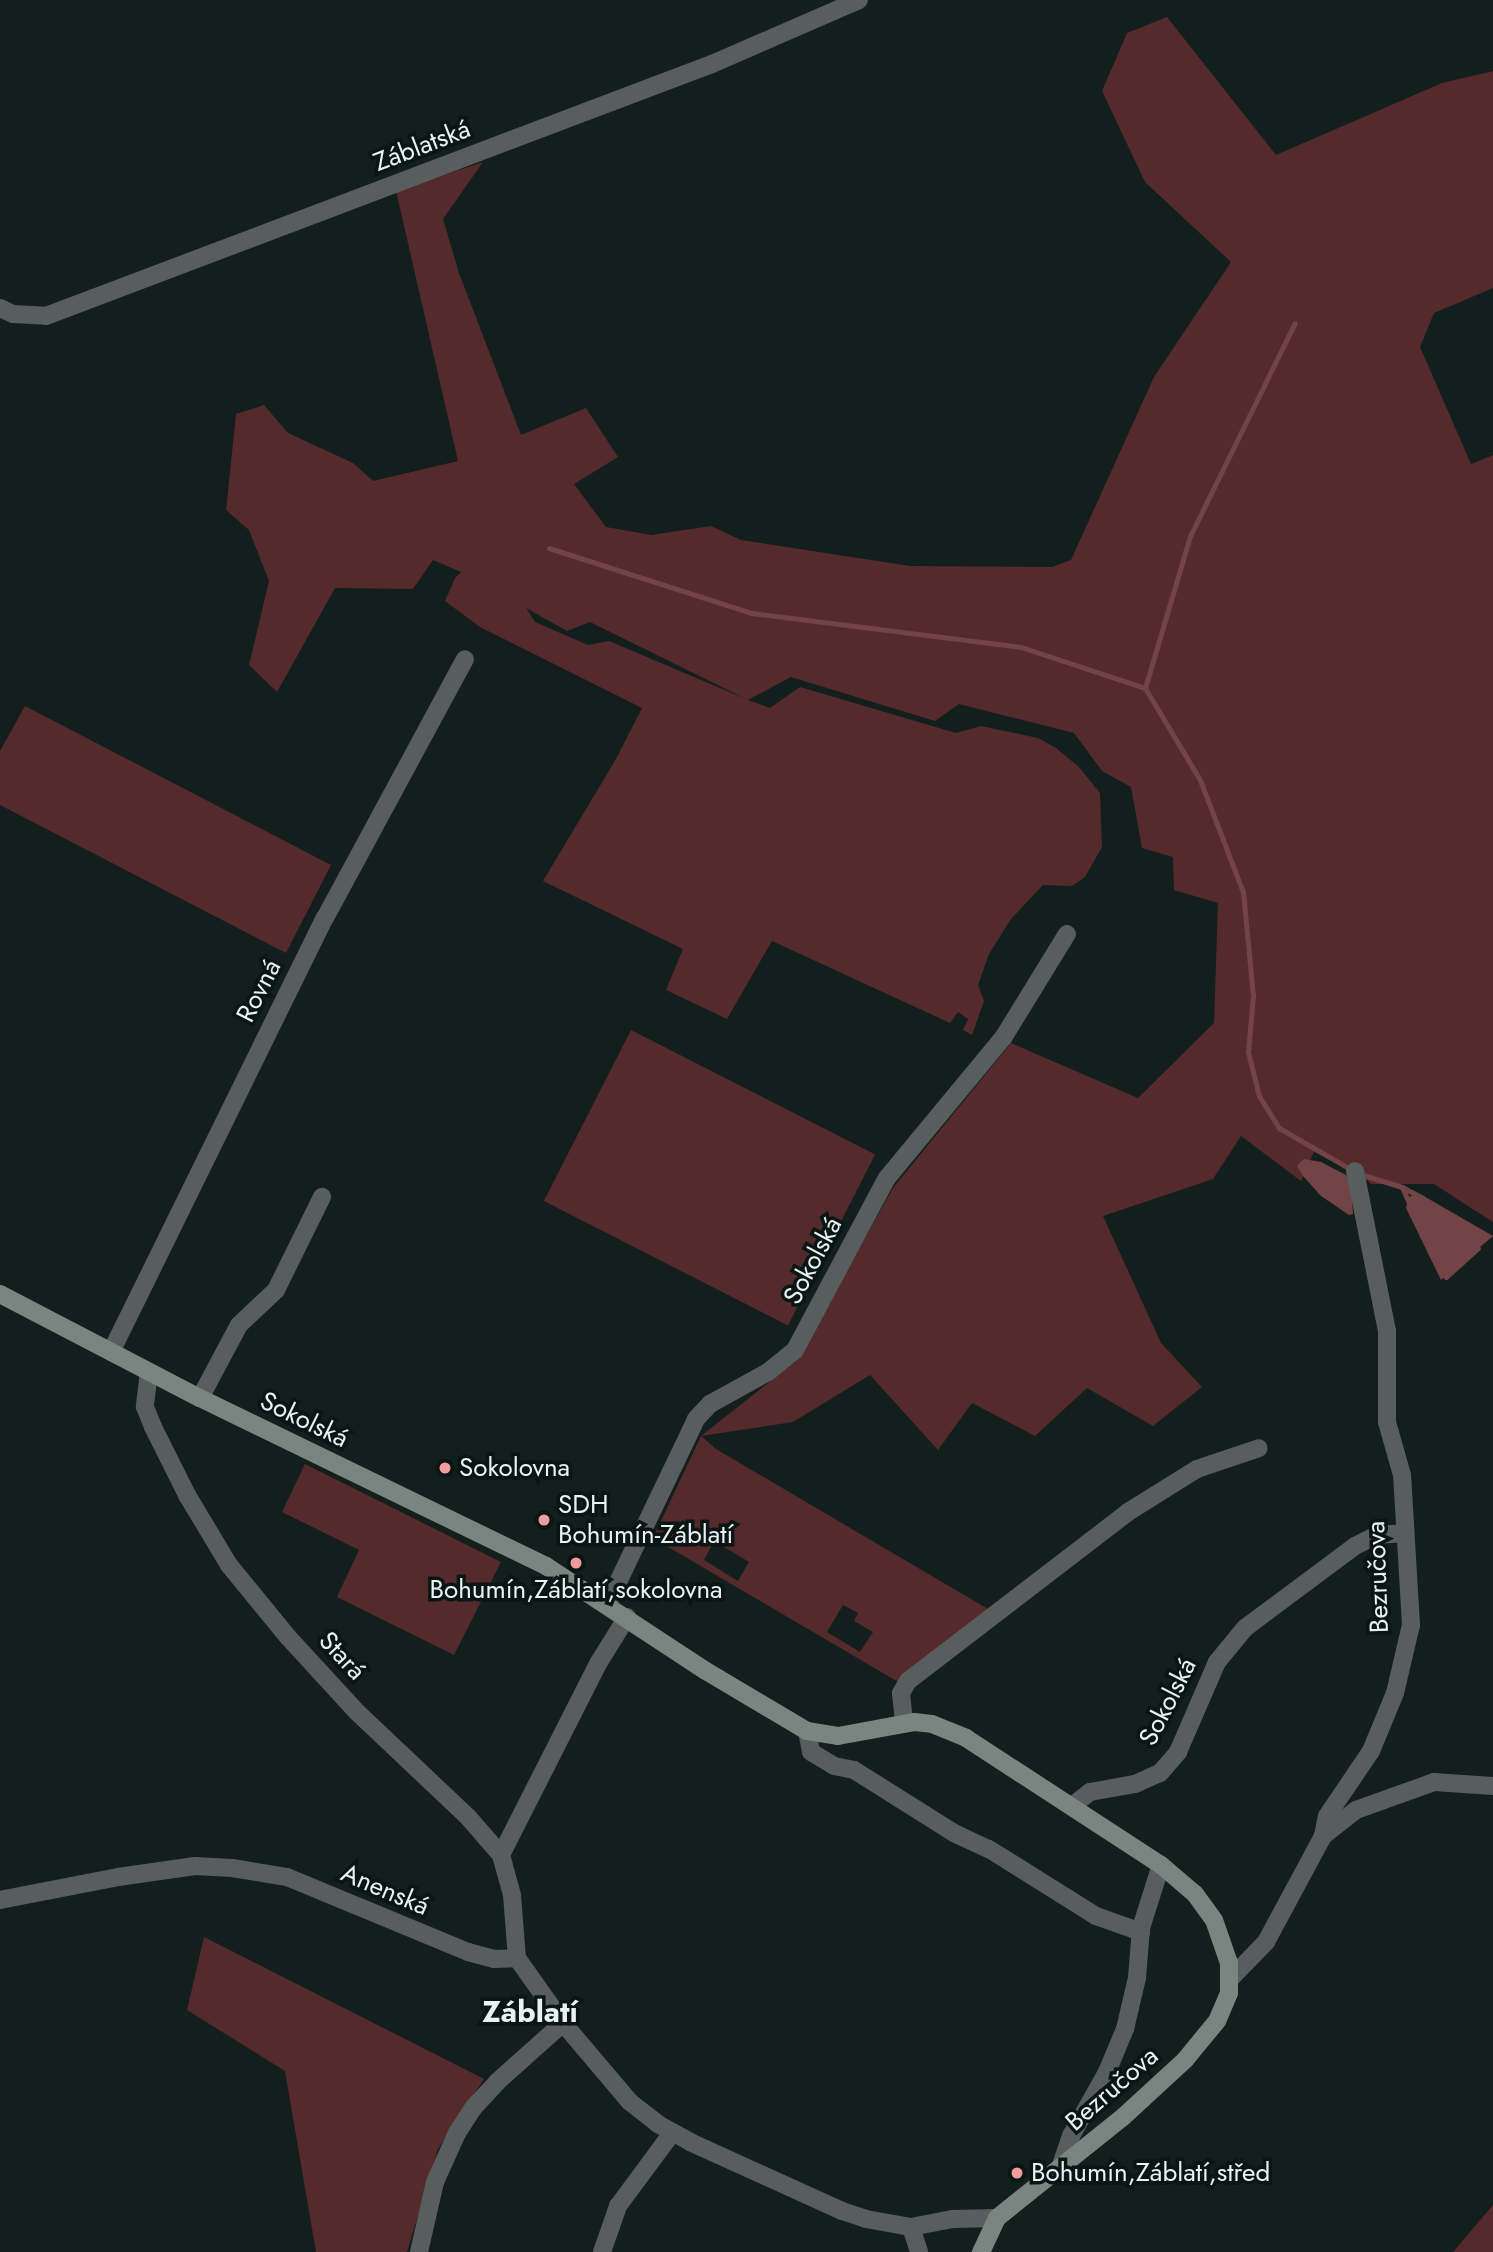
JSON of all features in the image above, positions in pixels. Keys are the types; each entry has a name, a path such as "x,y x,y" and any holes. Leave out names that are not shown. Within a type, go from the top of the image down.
{"main road":[{"name":"Sokolská","path":"0,1294 200,1398 537,1561 608,1604 706,1671 807,1731 838,1736 904,1722 932,1724 966,1738 1161,1865 1195,1894 1214,1920 1225,1947 1230,1979 1229,1993 1217,2021"},
{"name":"Bezručova","path":"981,2252 997,2218 1123,2117 1185,2060 1217,2021"}],"street":[{"name":"Záblatská","path":"0,308 13,314 46,316 712,64 859,0"},
{"name":"Rovná","path":"111,1352 325,918 465,659"},
{"name":"Sokolská","path":"608,1604 695,1419 710,1404 768,1371 795,1350 887,1178 1003,1038 1067,934"},
{"name":"Bezručova","path":"1230,1979 1266,1942 1323,1836 1327,1816 1371,1751 1395,1693 1411,1625 1403,1533 1402,1475 1387,1422 1387,1331 1355,1171"},
{"path":"200,1398 239,1325 276,1290 323,1197"},
{"name":"Stará","path":"149,1372 145,1407 153,1427 187,1495 229,1565 288,1637 349,1703 468,1817 500,1855 512,1895 517,1958"},
{"path":"904,1722 901,1693 908,1681 1128,1512 1197,1469 1259,1448"},
{"name":"Sokolská","path":"1072,1806 1090,1792 1135,1784 1160,1773 1178,1752 1217,1662 1245,1628 1355,1546 1377,1535 1403,1533"},
{"path":"500,1855 599,1662 627,1617"},
{"path":"807,1731 811,1752 834,1766 854,1770 954,1833 989,1849 1097,1916 1141,1932"},
{"path":"1323,1836 1356,1810 1434,1782 1493,1786"},
{"path":"1061,2165 1070,2136 1107,2073 1125,2029 1137,1978 1141,1932 1148,1901 1161,1865"},
{"name":"Anenská","path":"0,1900 182,1868 232,1868 287,1877 468,1952 494,1959 517,1958"},
{"path":"517,1958 563,2023 630,2102 672,2133 842,2211 911,2227 953,2219 997,2218"},
{"path":"419,2252 435,2182 457,2133 474,2107 497,2081 563,2023"},
{"path":"602,2252 618,2206 672,2133"},
{"path":"911,2227 919,2252"}],"shaded area":[{"path":"1167,17 1276,155 1442,83 1493,71 1493,288 1434,313 1420,347 1471,464 1493,455 1493,1222 1434,1184 1371,1184 1358,1172 1314,1152 1301,1181 1241,1136 1213,1179 1103,1216 1161,1343 1202,1387 1153,1426 1087,1388 1035,1436 972,1403 938,1450 870,1375 793,1422 701,1436 797,1360 893,1188 1011,1043 1138,1098 1214,1023 1218,903 1174,890 1173,857 1142,848 1131,787 1102,771 1074,733 959,704 935,721 791,677 748,700 770,708 800,687 956,733 981,726 1038,738 1056,748 1079,767 1100,793 1102,847 1085,877 1072,886 1043,885 1011,919 989,954 978,985 984,1001 972,1035 963,1030 968,1019 958,1012 950,1023 772,941 727,1019 666,990 683,949 543,881 616,759 642,708 480,627 445,601 455,578 461,572 433,560 413,589 335,588 277,692 249,665 269,581 249,530 226,510 236,414 264,405 288,433 353,463 373,481 458,461 396,191 483,162 443,219 459,273 521,435 586,408 618,457 574,484 606,527 651,535 711,526 741,540 910,566 1052,567 1071,560 1154,377 1231,262 1145,182 1102,91 1127,33","holes":["526,608 567,631 590,622 746,699 609,641 588,645 535,622"]},
{"path":"25,706 331,865 286,953 0,805 0,751"},
{"path":"631,1030 875,1154 788,1325 544,1201"},
{"path":"1304,1159 1321,1162 1346,1175 1351,1185 1353,1214 1349,1215 1321,1196 1303,1176 1297,1166"},
{"path":"1414,1194 1422,1195 1493,1236 1441,1280 1406,1208 1408,1198"},
{"path":"701,1436 716,1449 988,1609 900,1683 653,1538","holes":["714,1541 749,1562 738,1581 704,1560","843,1605 858,1613 854,1621 873,1632 860,1652 827,1632"]},
{"path":"305,1464 501,1562 454,1655 337,1597 359,1550 282,1512"},
{"path":"204,1937 484,2079 438,2149 407,2252 316,2252 285,2071 187,2010"},
{"path":"1493,2205 1493,2252 1453,2252 1475,2226"}],"waterway":[{"path":"1145,688 1190,536 1295,323"},
{"path":"549,548 752,613 1021,647 1145,688 1200,780 1243,892 1253,996 1248,1052 1259,1096 1279,1128 1352,1170"},
{"path":"1360,1174 1402,1187 1423,1198"},
{"path":"1402,1187 1411,1207"},
{"path":"1443,1272 1446,1277 1478,1248"}],"place":[{"name":"Sokolovna","path":"445,1468"},
{"name":"SDH Bohumín-Záblatí","path":"544,1520"},
{"name":"Bohumín,Záblatí,sokolovna","path":"576,1563"},
{"name":"Bohumín,Záblatí,střed","path":"1017,2173"}],"district":[{"name":"Záblatí","path":"530,2012"}]}
